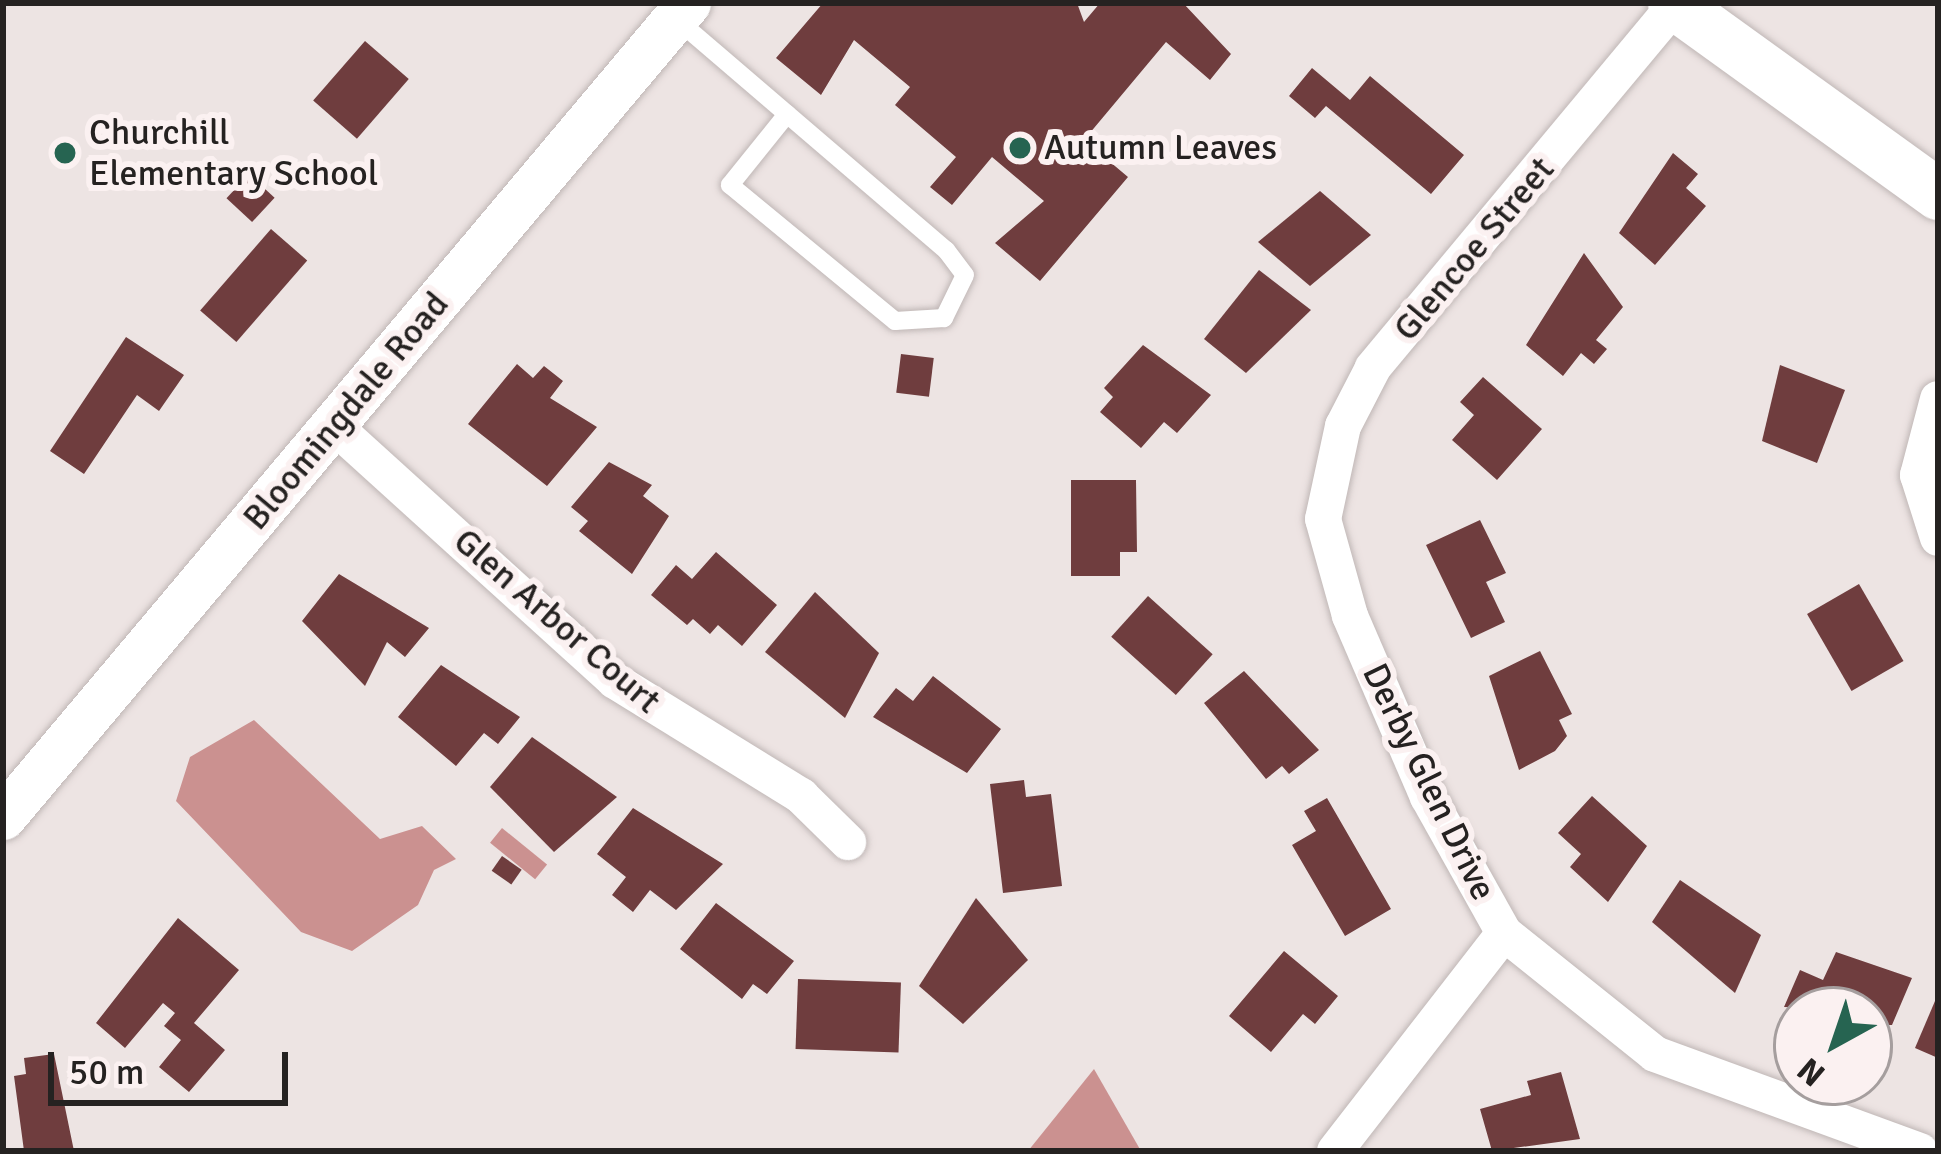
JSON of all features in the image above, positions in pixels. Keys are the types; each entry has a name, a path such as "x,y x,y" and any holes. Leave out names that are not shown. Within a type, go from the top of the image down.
{"main road":[{"path":"1681,6 1938,194"}],"street":[{"name":"Glencoe Street","path":"1323,520 1342,426 1373,368 1681,6"},
{"name":"Bloomingdale Road","path":"3,817 681,10"},
{"path":"1938,399 1918,475 1938,538"},
{"name":"Glen Arbor Court","path":"334,426 615,682 800,796 848,842"},
{"name":"Derby Glen Drive","path":"1323,520 1350,616 1428,797 1504,933 1655,1054 1919,1151"},
{"path":"1335,1151 1504,933"}],"lane":[{"path":"681,10 787,114 965,274 944,318 895,321 730,184 787,114"}],"shaded area":[{"path":"254,720 380,839 422,826 456,859 434,870 418,905 352,951 301,932 176,801 190,757"},
{"path":"502,828 547,865 535,879 490,843"},
{"path":"1094,1069 1141,1151 1028,1151"}],"building":[{"name":"Autumn Leaves","path":"823,3 1077,3 1084,22 1100,3 1183,3 1231,54 1210,80 1166,42 1084,140 1128,177 1040,281 995,243 1044,201 992,157 952,205 930,187 956,157 895,105 910,87 854,40 821,95 776,58"},
{"path":"365,41 409,79 357,139 313,101"},
{"path":"1312,68 1350,100 1370,76 1464,155 1431,194 1326,106 1315,118 1289,96"},
{"path":"1673,153 1698,174 1686,188 1706,206 1655,265 1619,233"},
{"path":"249,174 275,198 252,222 226,198"},
{"path":"1320,191 1371,235 1310,286 1258,242"},
{"path":"271,229 307,260 236,342 200,311"},
{"path":"1584,253 1623,307 1596,340 1607,349 1594,364 1581,353 1563,376 1526,345"},
{"path":"1259,270 1311,310 1246,373 1204,339"},
{"path":"126,337 184,375 159,411 137,395 84,474 50,451"},
{"path":"1143,345 1211,395 1177,433 1164,422 1141,448 1100,412 1113,397 1104,388"},
{"path":"901,354 934,358 929,397 896,393"},
{"path":"517,364 533,378 544,366 563,381 550,398 597,427 547,486 468,424"},
{"path":"1780,365 1845,390 1817,463 1762,441"},
{"path":"1483,377 1542,429 1497,480 1452,440 1474,415 1460,402"},
{"path":"609,462 652,485 643,496 669,516 632,574 579,531 588,521 571,507"},
{"path":"1071,480 1136,480 1137,552 1120,552 1120,576 1071,576"},
{"path":"1480,520 1506,573 1486,582 1505,622 1471,638 1426,545"},
{"path":"716,552 777,605 742,646 718,625 710,634 693,619 687,625 651,595 676,565 692,579"},
{"path":"339,574 429,628 405,657 387,642 365,686 302,621"},
{"path":"1859,584 1904,661 1852,691 1807,614"},
{"path":"815,592 879,653 845,718 765,652"},
{"path":"1148,596 1213,654 1176,695 1111,637"},
{"path":"1540,651 1572,714 1559,720 1567,736 1555,751 1519,770 1489,676"},
{"path":"441,665 520,717 498,744 484,733 456,766 398,717"},
{"path":"1244,671 1319,750 1289,774 1282,766 1266,779 1204,703"},
{"path":"933,676 1001,729 967,773 873,717 896,688 913,701"},
{"path":"532,737 617,797 554,852 490,787"},
{"path":"1024,780 1026,797 1051,794 1062,886 1003,893 990,784"},
{"path":"1592,796 1647,846 1608,902 1570,867 1581,854 1558,833"},
{"path":"1327,798 1391,909 1345,936 1292,845 1316,831 1304,811"},
{"path":"633,808 723,864 676,910 650,890 633,912 612,895 626,877 597,854"},
{"path":"502,856 522,870 511,885 492,871"},
{"path":"1680,880 1761,935 1735,993 1652,922"},
{"path":"976,898 1028,960 963,1024 919,986"},
{"path":"716,903 794,961 767,994 753,984 742,999 680,949"},
{"path":"178,918 239,970 194,1023 225,1050 189,1092 159,1067 181,1040 164,1026 175,1013 163,1003 125,1048 96,1023"},
{"path":"1284,951 1338,996 1315,1024 1303,1014 1271,1052 1229,1016"},
{"path":"1836,952 1912,978 1893,1023 1893,986 1793,986 1800,970 1823,980"},
{"path":"798,979 901,983 898,1053 796,1049"},
{"path":"1938,994 1938,1058 1915,1048"},
{"path":"54,1054 74,1151 24,1151 14,1076 26,1074 24,1058"},
{"path":"1561,1072 1580,1139 1492,1151 1480,1109 1531,1095 1527,1081"}],"place":[{"name":"Autumn Leaves","path":"1020,148"},
{"name":"Churchill Elementary School","path":"65,153"}]}
